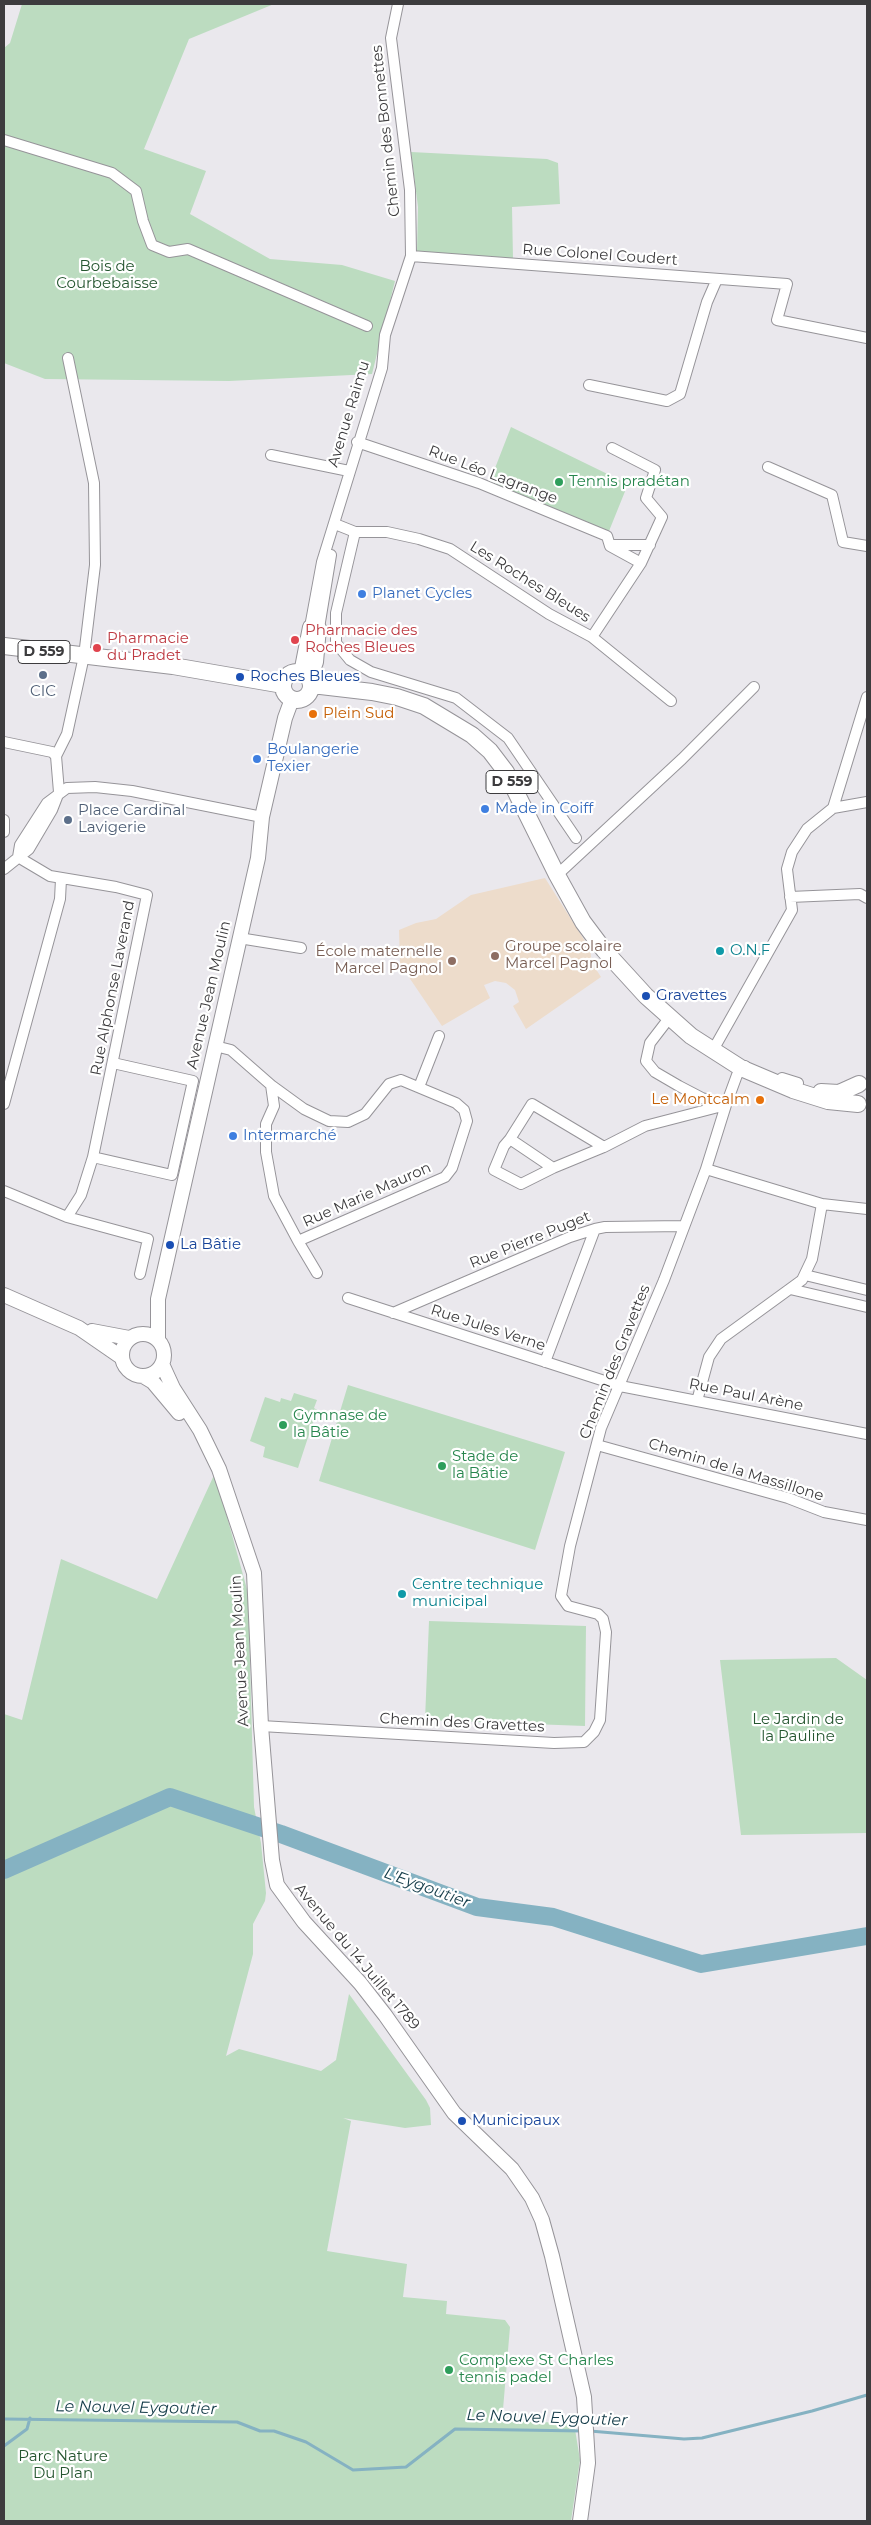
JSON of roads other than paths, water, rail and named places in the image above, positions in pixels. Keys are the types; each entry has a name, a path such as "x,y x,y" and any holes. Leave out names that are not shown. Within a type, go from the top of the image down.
{"main road":[{"name":"D 559","path":"4,646 172,666 288,692"},
{"path":"289,675 307,679 306,697 288,692 289,675"},
{"name":"D 559","path":"307,679 397,697 424,706 472,735 490,751 506,772 557,875 583,922 604,950 631,980 691,1036 741,1068 793,1090 823,1100 863,1108"},
{"name":"D 559","path":"631,980 716,1043 745,1060 819,1092 831,1094 847,1090 863,1081"},
{"path":"863,1081 855,1094 863,1108"}],"street":[{"name":"Chemin des Bonnettes","path":"398,4 391,38 410,190 410,256"},
{"path":"4,140 112,173 136,191 143,221 152,245 169,252 188,249 367,326"},
{"name":"Rue Colonel Coudert","path":"410,256 787,284 776,320 867,338"},
{"name":"Avenue Raimu","path":"307,679 316,662 315,628 335,524 357,442 382,368 384,335 410,256"},
{"path":"589,385 667,401 680,394 707,302 717,279"},
{"path":"59,792 56,756 67,734 84,656 95,565 94,483 68,358"},
{"name":"Rue Léo Lagrange","path":"357,442 479,483 607,536 610,546 641,563"},
{"path":"592,638 641,563 662,517 646,498 655,470 612,448"},
{"path":"271,455 349,471"},
{"path":"768,467 832,495 843,542 867,546"},
{"name":"Les Roches Bleues","path":"335,524 355,532 387,532 419,539 450,549 549,614 592,638 671,701"},
{"path":"355,532 336,613 336,643 350,660 370,672 456,698 508,738 576,838"},
{"path":"610,546 650,545"},
{"path":"557,875 682,759 754,687"},
{"name":"Avenue Jean Moulin","path":"158,1340 158,1298 258,858 262,817 285,718 288,692"},
{"path":"833,808 867,697"},
{"path":"4,742 52,752 56,756"},
{"path":"4,868 18,857 20,845 46,803 66,788 111,788 262,817"},
{"path":"716,1043 792,910 787,869 792,852 807,829 833,808 867,802"},
{"path":"4,820 4,832"},
{"name":"Rue Alphonse Laverand","path":"18,857 50,876 116,886 146,895 93,1157 81,1195 67,1217"},
{"path":"4,1104 58,907 61,879"},
{"path":"790,897 860,894 867,898"},
{"path":"239,938 301,948"},
{"path":"670,1017 650,1044 646,1061 655,1072 679,1086 702,1098 726,1105"},
{"path":"418,1087 439,1036"},
{"name":"Rue Marie Mauron","path":"215,1046 232,1050 271,1085 304,1109 329,1121 348,1122 365,1114 389,1084 401,1080 456,1103 464,1110 467,1120 452,1168 446,1177 298,1241"},
{"path":"93,1157 172,1175 193,1081 112,1063"},
{"path":"741,1068 744,1066 753,1068 798,1083"},
{"name":"Chemin des Gravettes","path":"261,1726 554,1743 584,1742 594,1732 600,1720 606,1632 603,1619 598,1614 568,1606 561,1596 570,1546 597,1445 706,1169 726,1105 741,1068"},
{"name":"Rue Marie Mauron","path":"271,1085 274,1106 266,1124 266,1152 274,1196 317,1273"},
{"path":"604,1147 532,1104 504,1146 494,1170 521,1184 553,1168 604,1147 645,1126 726,1105"},
{"path":"510,1139 553,1168"},
{"path":"706,1169 822,1204 867,1209"},
{"path":"4,1191 67,1217 148,1239 140,1274"},
{"path":"697,1401 710,1357 721,1339 802,1280 812,1259 822,1204"},
{"name":"Rue Pierre Puget","path":"393,1313 570,1237 605,1227 684,1226"},
{"path":"544,1362 595,1230"},
{"path":"804,1275 867,1290"},
{"path":"790,1289 867,1307"},
{"path":"4,1295 79,1328 121,1357 129,1371 143,1376 154,1373 162,1364 164,1350 158,1340 149,1334 134,1336 79,1328"},
{"name":"Avenue Jean Moulin","path":"134,1336 158,1298"},
{"name":"Rue Jules Verne","path":"348,1298 620,1386"},
{"path":"121,1357 123,1346 134,1336"},
{"name":"Avenue Jean Moulin","path":"162,1364 173,1388 200,1430 216,1463 256,1585 261,1726 271,1842"},
{"name":"Avenue Jean Moulin","path":"143,1376 153,1382 169,1399 216,1463"},
{"name":"Rue Paul Arène","path":"620,1386 867,1434"},
{"name":"Chemin de la Massillone","path":"597,1445 788,1498 824,1512 867,1520"},
{"name":"Avenue du 14 Juillet 1789","path":"271,1842 274,1873 277,1885 283,1895 304,1922 360,1983 385,2015 454,2113 512,2168 532,2198 542,2220 552,2256 584,2397 588,2445 586,2484 580,2521"}],"waterway":[{"name":"L'Eygoutier","path":"4,1870 170,1797 281,1834 477,1907 553,1917 701,1964 867,1936"},
{"name":"Le Nouvel Eygoutier","path":"590,2431 684,2439 702,2438 812,2411 867,2395"},
{"path":"4,2446 27,2429 30,2418"},
{"name":"Le Nouvel Eygoutier","path":"4,2419 237,2422 260,2431 274,2431 306,2442 353,2470 406,2467 455,2429 583,2431"}],"place":[{"name":"Tennis pradétan","path":"559,482"},
{"name":"Planet Cycles","path":"362,594"},
{"name":"Pharmacie des Roches Bleues","path":"295,640"},
{"name":"Pharmacie du Pradet","path":"97,648"},
{"name":"CIC","path":"43,675"},
{"name":"Roches Bleues","path":"240,677"},
{"name":"Plein Sud","path":"313,714"},
{"name":"Boulangerie Texier","path":"257,759"},
{"name":"Made in Coiff","path":"485,809"},
{"name":"Place Cardinal Lavigerie","path":"68,820"},
{"name":"O.N.F","path":"720,951"},
{"name":"Groupe scolaire Marcel Pagnol","path":"495,956"},
{"name":"École maternelle Marcel Pagnol","path":"452,961"},
{"name":"Gravettes","path":"646,996"},
{"name":"Le Montcalm","path":"760,1100"},
{"name":"Intermarché","path":"233,1136"},
{"name":"La Bâtie","path":"170,1245"},
{"name":"Gymnase de la Bâtie","path":"283,1425"},
{"name":"Stade de la Bâtie","path":"442,1466"},
{"name":"Centre technique municipal","path":"402,1594"},
{"name":"Municipaux","path":"462,2121"},
{"name":"Complexe St Charles tennis padel","path":"449,2370"}],"park label":[{"name":"Bois de Courbebaisse","path":"107,276"},
{"name":"Le Jardin de la Pauline","path":"798,1728"},
{"name":"Parc Nature Du Plan","path":"63,2466"}]}
